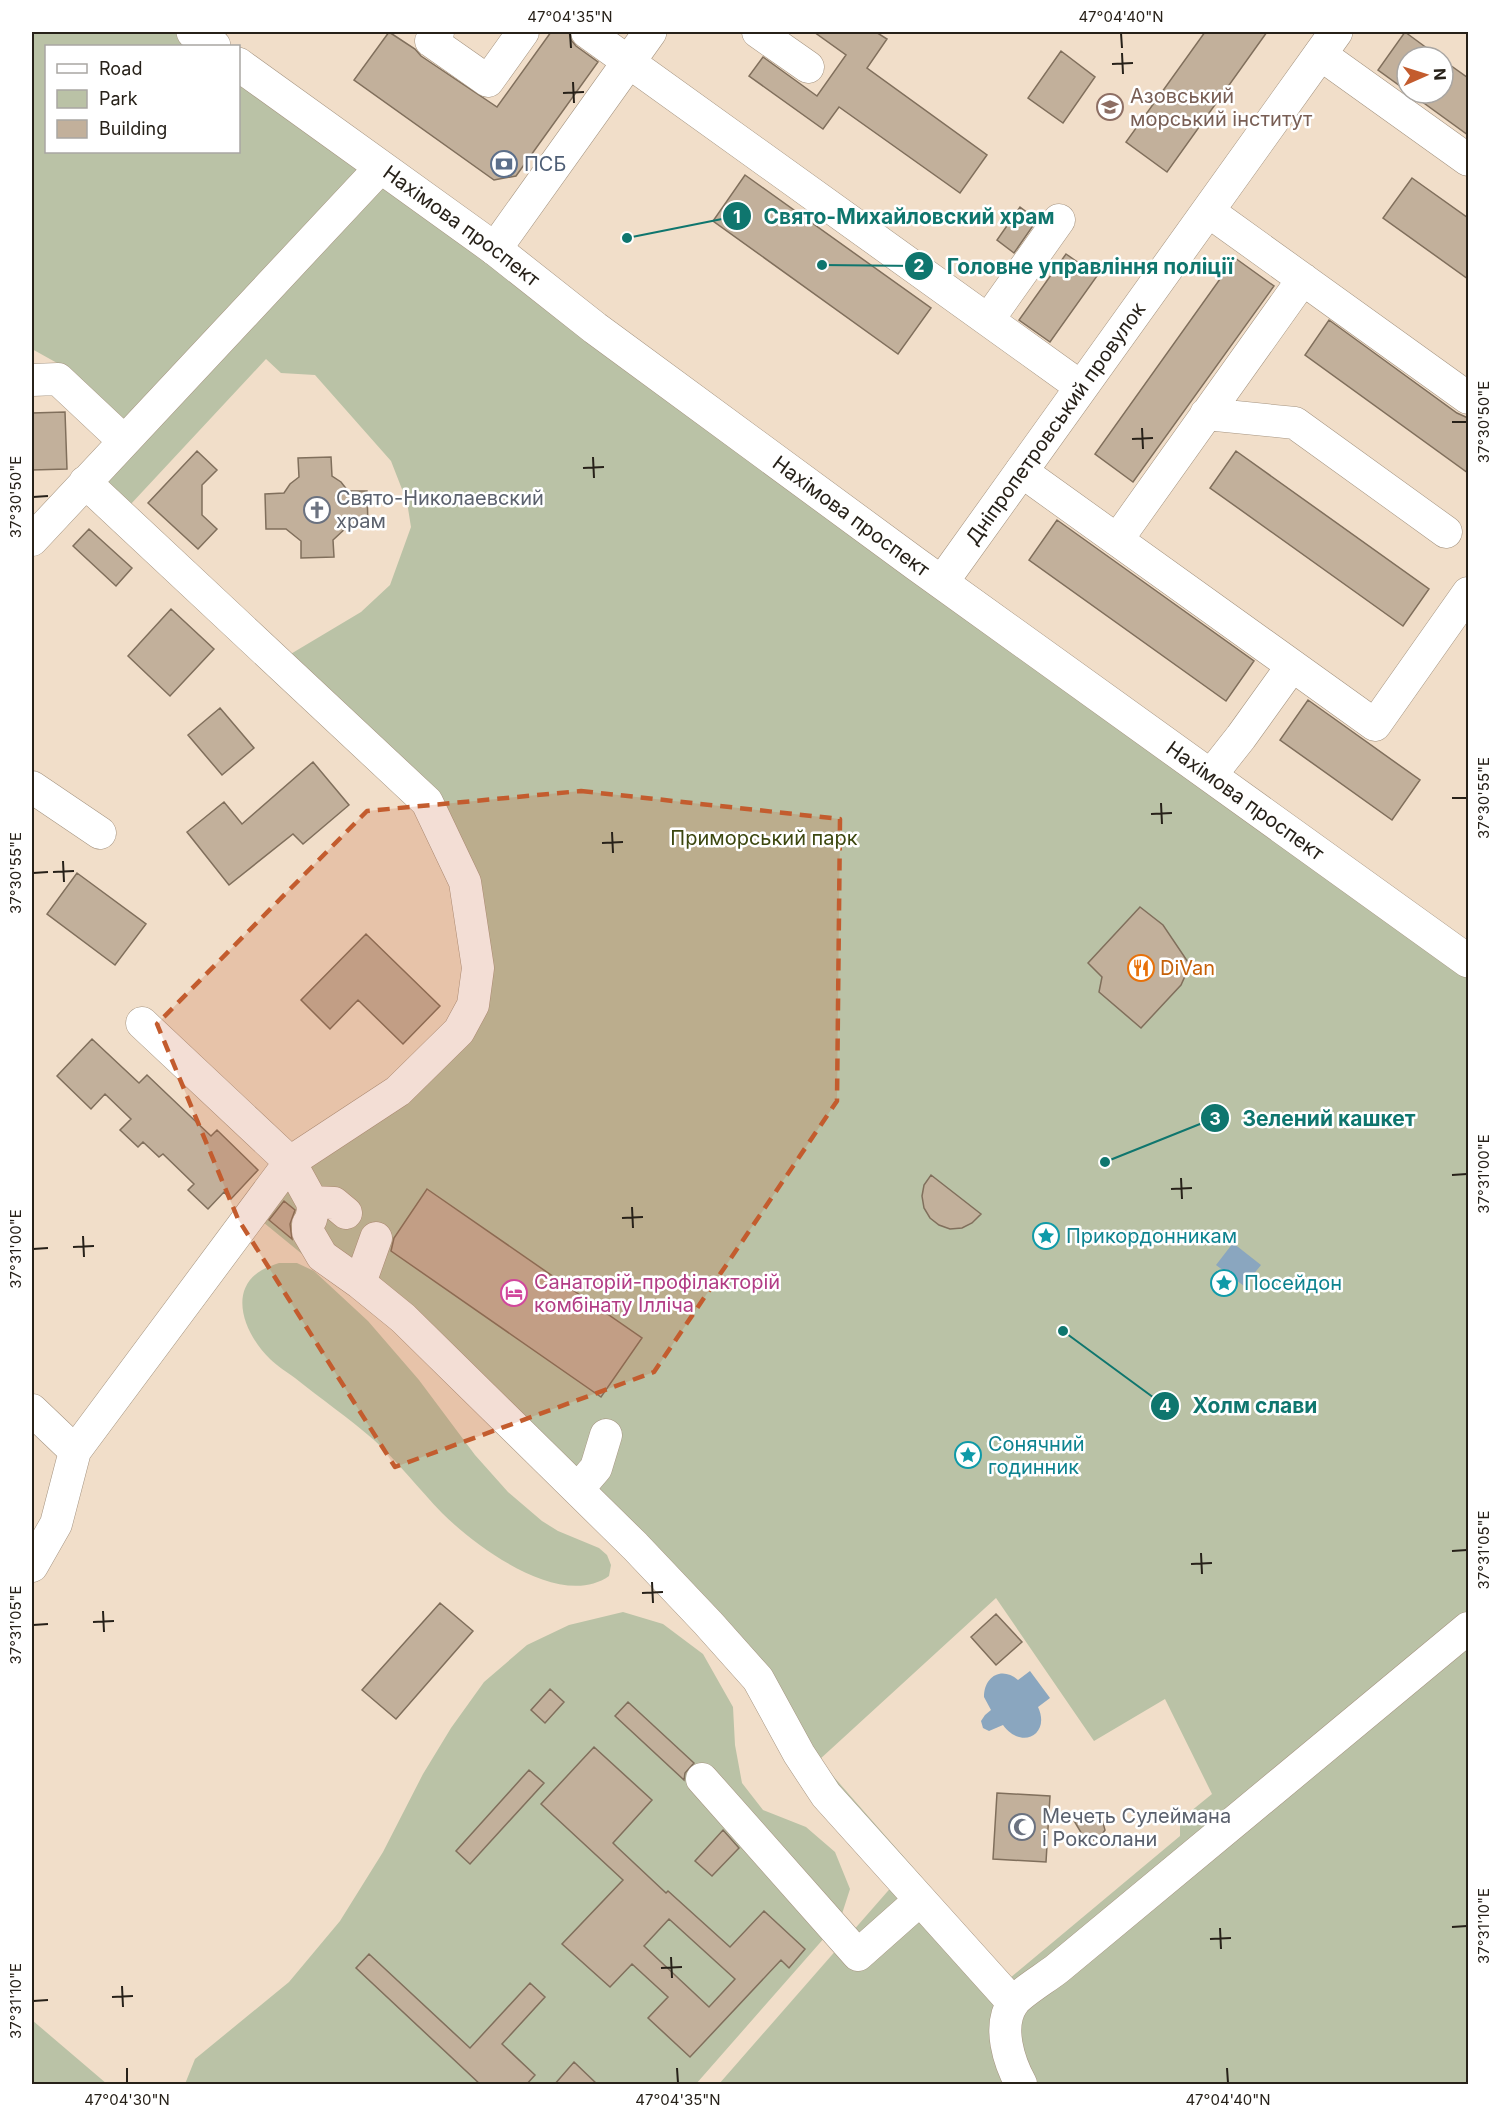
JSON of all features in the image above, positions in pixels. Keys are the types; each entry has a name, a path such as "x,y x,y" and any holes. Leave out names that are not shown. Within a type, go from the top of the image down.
{"main road":[{"path":"193,32 212,45"},
{"path":"495,249 650,32"},
{"name":"Дніпропетровський провулок","path":"942,582 1328,43"},
{"name":"Нахімова проспект","path":"240,65 495,249 595,328 1144,730 1468,961"}],"street":[{"path":"438,32 431,41 488,81 523,32"},
{"path":"586,32 1081,387"},
{"path":"758,32 808,67"},
{"path":"1328,43 1468,160"},
{"path":"32,540 381,167"},
{"path":"1208,211 1468,398"},
{"path":"988,320 1059,220"},
{"path":"1117,540 1303,279"},
{"path":"32,380 58,379 124,441"},
{"path":"1206,414 1295,423 1446,532"},
{"path":"1021,471 1375,724 1468,593"},
{"path":"32,1566 56,1524 75,1451 290,1162 398,1091 459,1031 473,1005 478,968 465,882 427,802 85,482"},
{"path":"1210,775 1241,737 1292,666"},
{"path":"32,787 100,833"},
{"path":"142,1023 290,1162 312,1202 312,1219 308,1224 308,1232 322,1256 403,1318 635,1546 758,1679 811,1774 826,1795 1014,2002"},
{"path":"312,1202 334,1203 346,1213"},
{"path":"360,1283 376,1238"},
{"path":"32,1410 75,1451"},
{"path":"578,1489 596,1468 606,1435"},
{"path":"1021,2085 1008,2053 1006,2030 1008,2015 1014,2002 1468,1628"},
{"path":"702,1779 858,1955 920,1900"}],"highlighted area":[{"path":"581,791 840,819 837,1101 654,1372 395,1467 238,1219 157,1024 367,811"}],"green space":[{"name":"Приморський парк","path":"32,32 178,32 198,45 45,45 45,153 240,153 240,75 1468,959 1468,2084 719,2084 894,1884 787,1739 633,1552 313,1249 302,1254 258,1218 294,1165 401,1095 463,1003 466,967 455,884 419,807 78,490 123,426 66,368 32,349","holes":["266,359 281,373 315,375 391,461 407,502 411,527 390,585 361,612 289,655 130,505","996,1598 1094,1741 1165,1699 1212,1794 1180,1820 1180,1836 1010,1978 819,1760"]},
{"path":"279,1263 297,1263 314,1271 368,1321 419,1380 475,1455 508,1492 542,1521 558,1531 599,1548 607,1555 611,1565 609,1576 589,1584 567,1585 544,1580 497,1557 442,1513 374,1440 270,1359 247,1326 242,1301 251,1279 262,1270"},
{"path":"623,1612 663,1624 703,1654 733,1707 735,1745 742,1783 763,1810 806,1827 835,1852 850,1889 840,1920 696,2084 185,2084 195,2059 289,1982 340,1921 383,1852 423,1774 451,1728 484,1682 527,1645 569,1625"},
{"path":"32,2020 107,2084 32,2084"}],"water":[{"path":"1233,1243 1261,1265 1244,1286 1216,1265"},
{"path":"1030,1671 1050,1698 1038,1707 1041,1725 1037,1732 1025,1738 1010,1733 1003,1725 989,1731 983,1728 981,1721 991,1710 984,1697 987,1684 991,1679 995,1675 1006,1674 1018,1680"}],"building":[{"path":"389,32 497,107 551,32 569,32 576,46 598,62 516,176 494,180 354,80"},
{"path":"814,32 876,32 887,39 867,68 987,155 960,193 839,107 823,129 749,76 763,57 817,96 846,55"},
{"path":"1205,32 1267,32 1167,172 1126,142"},
{"path":"1405,32 1423,45 1396,45"},
{"path":"1395,46 1395,82 1378,70"},
{"path":"1061,51 1095,77 1063,123 1028,98"},
{"path":"1455,69 1468,78 1468,135 1427,105 1455,105"},
{"path":"745,175 931,308 898,354 713,221"},
{"path":"1412,178 1468,218 1468,279 1383,218"},
{"path":"1020,207 1037,220 1014,253 997,240"},
{"path":"1066,254 1097,276 1050,342 1019,320"},
{"path":"1235,258 1274,286 1133,482 1095,454"},
{"path":"1329,320 1457,413 1468,418 1468,473 1305,355"},
{"path":"65,412 67,469 32,470 32,413"},
{"path":"197,451 217,470 202,485 202,515 217,529 198,549 148,503"},
{"path":"1236,451 1429,589 1403,626 1210,488"},
{"name":"Свято-Николаевский храм","path":"331,457 332,476 348,491 367,491 368,526 347,527 333,540 334,557 301,558 301,541 286,529 266,529 265,494 284,493 299,477 298,458"},
{"path":"1057,520 1254,661 1226,701 1029,560"},
{"path":"89,529 132,568 116,586 73,546"},
{"path":"171,609 214,649 170,696 128,656"},
{"path":"1308,700 1420,780 1392,820 1280,740"},
{"path":"220,708 254,748 222,775 188,735"},
{"path":"313,762 349,805 303,844 293,834 229,885 187,832 224,802 242,824"},
{"path":"77,873 146,924 115,965 47,914"},
{"path":"1140,907 1163,925 1190,965 1181,985 1141,1028 1099,992 1102,977 1088,963"},
{"path":"366,934 440,1006 403,1044 358,1000 330,1029 301,1000"},
{"path":"92,1039 139,1083 147,1075 211,1136 217,1130 258,1170 231,1199 224,1192 208,1209 188,1190 194,1184 163,1154 159,1157 143,1142 138,1147 120,1130 131,1119 105,1094 91,1109 57,1076"},
{"path":"931,1175 981,1214 972,1223 962,1228 950,1229 930,1218 924,1208 922,1196 924,1185"},
{"path":"427,1189 642,1338 601,1397 391,1251 394,1238"},
{"path":"284,1201 295,1210 290,1224 292,1239 269,1220"},
{"path":"440,1603 473,1631 396,1719 362,1690"},
{"path":"996,1614 1022,1642 996,1665 971,1637"},
{"path":"550,1689 564,1702 545,1723 531,1710"},
{"path":"628,1702 694,1763 685,1773 684,1780 615,1716"},
{"path":"594,1747 652,1800 613,1843 617,1847 666,1893 668,1891 730,1947 764,1911 805,1949 789,1968 781,1960 690,2057 648,2018 668,1997 632,1964 610,1987 562,1944 623,1880 541,1804","holes":["669,1919 735,1979 709,2007 644,1946"]},
{"path":"529,1770 544,1783 470,1864 456,1851"},
{"path":"997,1793 1050,1796 1046,1862 993,1859"},
{"path":"1092,1815 1102,1819 1105,1830 1099,1839 1093,1840 1083,1836 1073,1819"},
{"path":"723,1830 739,1848 712,1876 695,1861"},
{"path":"369,1954 470,2048 530,1983 545,1997 502,2044 535,2075 526,2085 481,2085 356,1968"},
{"path":"574,2062 598,2085 554,2085"}],"place":[{"name":"Азовський морський інститут","path":"1110,107"},
{"name":"ПСБ","path":"504,164"},
{"name":"Свято-Михайловский храм","path":"627,238"},
{"name":"Головне управління поліції","path":"822,265"},
{"name":"Свято-Николаевский храм","path":"317,510"},
{"name":"DiVan","path":"1141,968"},
{"name":"Зелений кашкет","path":"1105,1162"},
{"name":"Прикордонникам","path":"1046,1236"},
{"name":"Посейдон","path":"1224,1283"},
{"name":"Санаторій-профілакторій комбінату Ілліча","path":"514,1293"},
{"name":"Холм слави","path":"1063,1331"},
{"name":"Сонячний годинник","path":"968,1455"},
{"name":"Мечеть Сулеймана і Роксолани","path":"1022,1827"}]}
